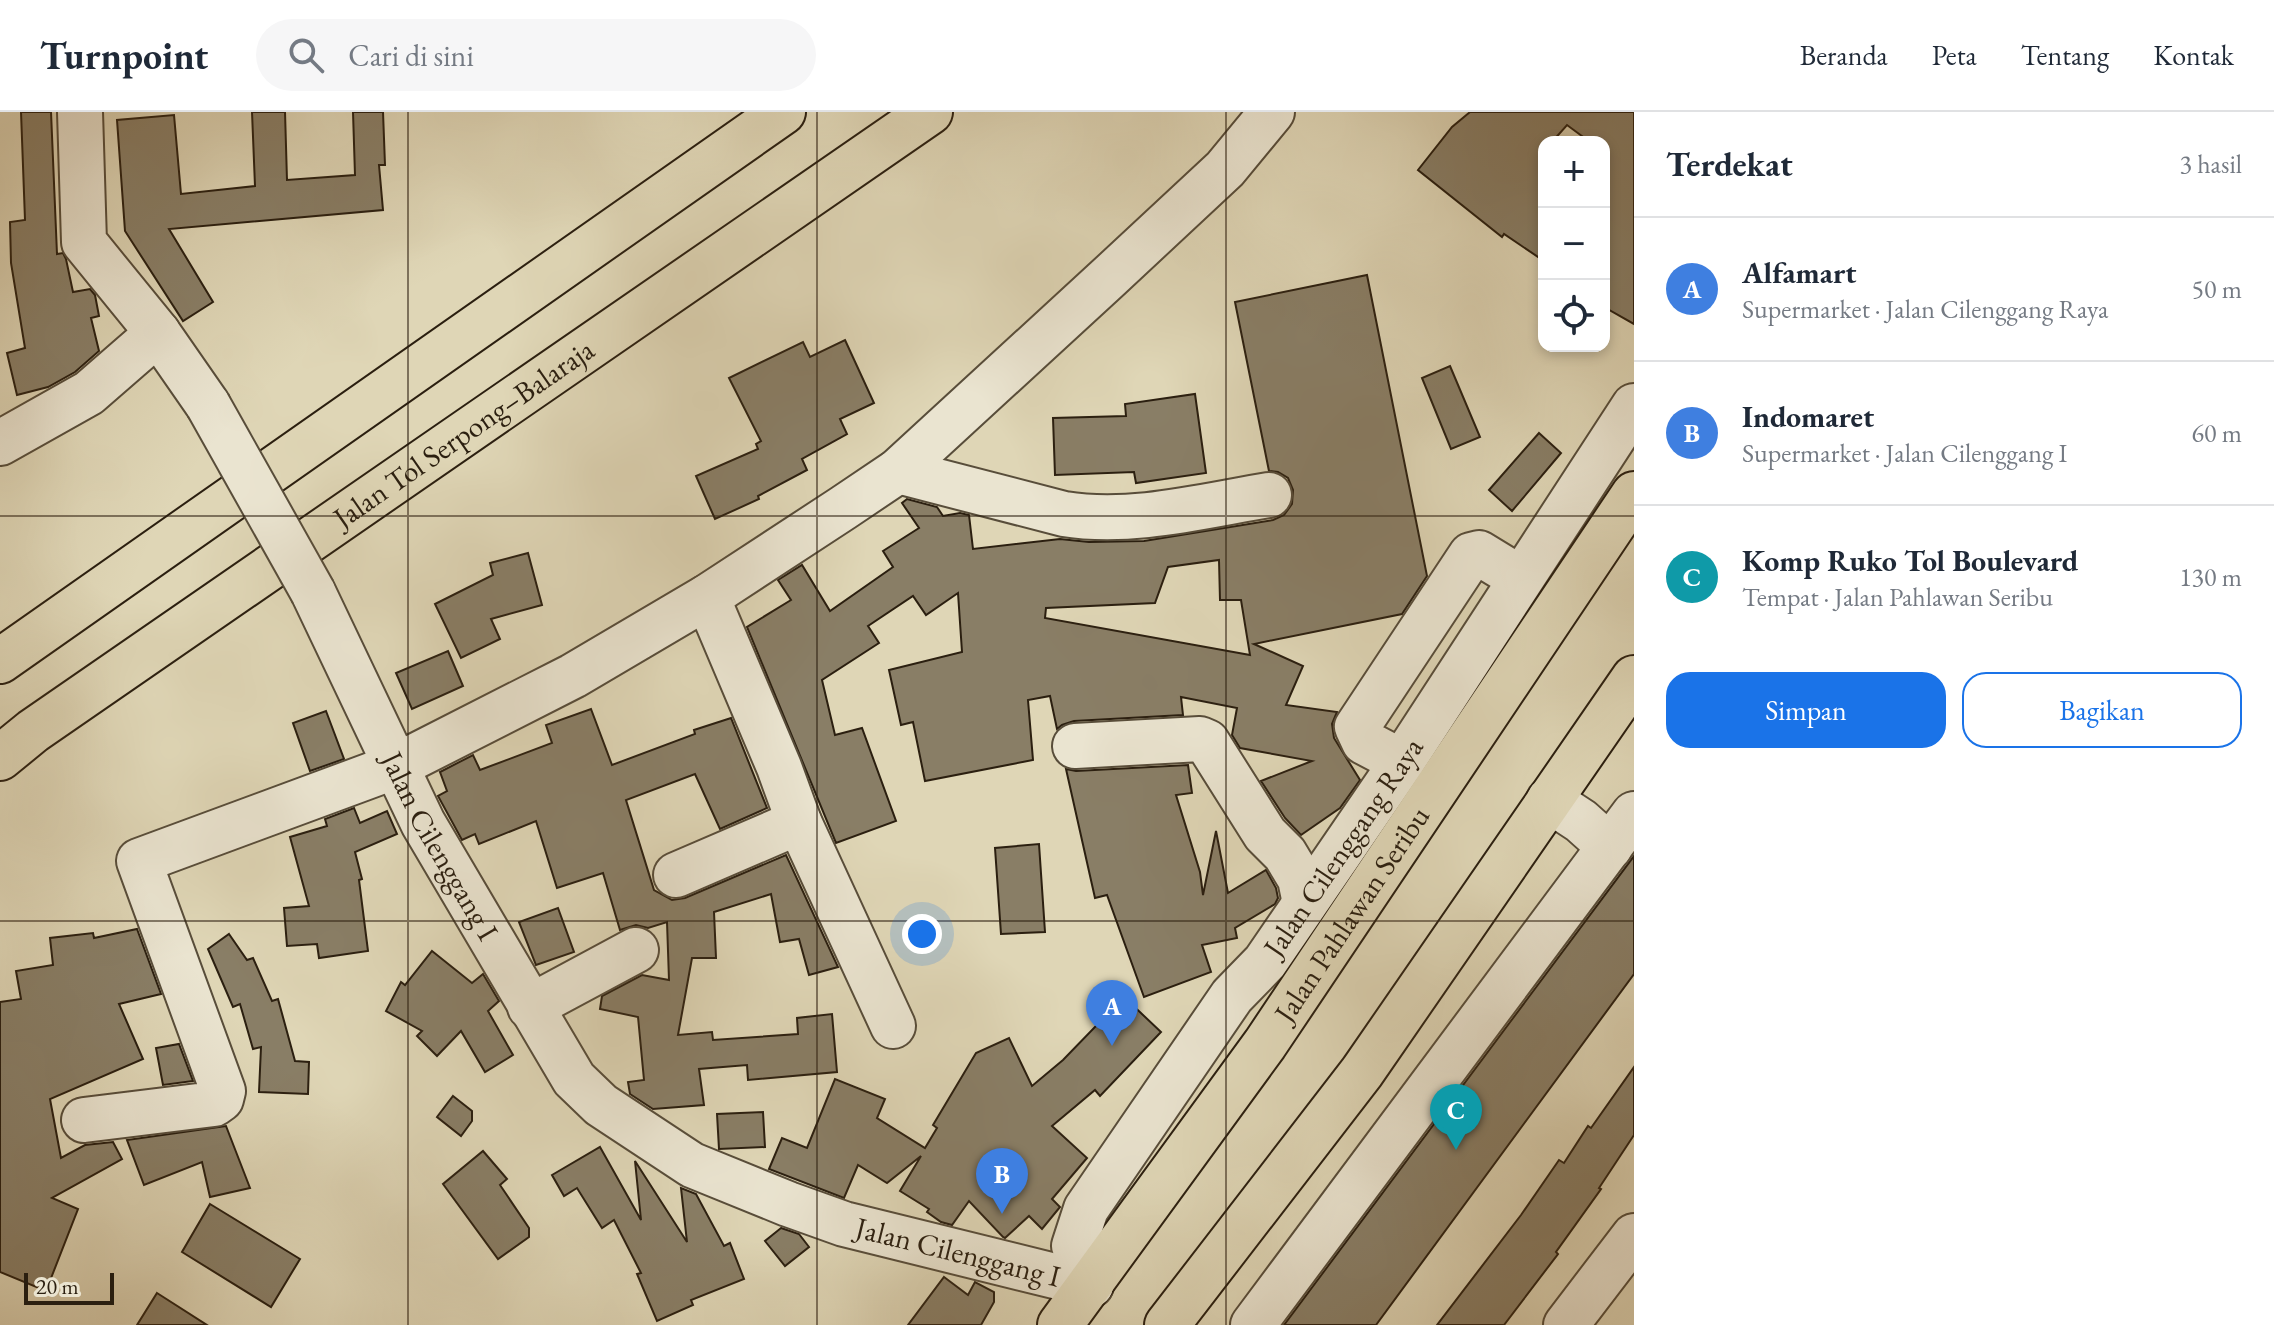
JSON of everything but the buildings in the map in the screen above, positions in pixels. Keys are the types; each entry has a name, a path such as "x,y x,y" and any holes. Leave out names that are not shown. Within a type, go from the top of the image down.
{"main road":[{"path":"0,661 783,112"},
{"name":"Jalan Tol Serpong–Balaraja","path":"0,758 45,722 930,112"},
{"name":"Jalan Pahlawan Seribu","path":"1060,1325 1265,1044 1627,514"},
{"path":"1167,1325 1362,1072 1634,678"}],"street":[{"name":"Jalan Cilenggang I","path":"80,112 84,242 158,333 208,405 313,592 423,823 574,1079 601,1105 692,1165 844,1224 1091,1285"},
{"path":"84,1120 214,1104 221,1099 223,1091 139,861 396,766 573,676 707,597 898,471 1225,169 1272,112"},
{"path":"0,443 89,393 158,333"},
{"path":"0,414 89,393"},
{"name":"Jalan Cilenggang Raya","path":"1091,1285 1074,1246 1086,1209 1232,996 1265,962 1402,762 1634,406"},
{"path":"898,471 1090,518 1136,515 1269,495"},
{"path":"1402,762 1364,742 1357,727 1471,555 1479,553 1520,578"},
{"path":"707,597 799,822 893,1026"},
{"path":"1075,746 1200,739 1207,742 1265,834 1285,854 1300,879 1305,903"},
{"path":"1253,1325 1622,830 1581,821 1549,800"},
{"path":"676,875 799,822"},
{"path":"530,1007 636,950"},
{"path":"1581,1320 1634,1236"}],"place":[{"name":"Alfamart","path":"1112,1046"},
{"name":"Komp Ruko Tol Boulevard","path":"1456,1150"},
{"name":"Indomaret","path":"1002,1214"}]}
